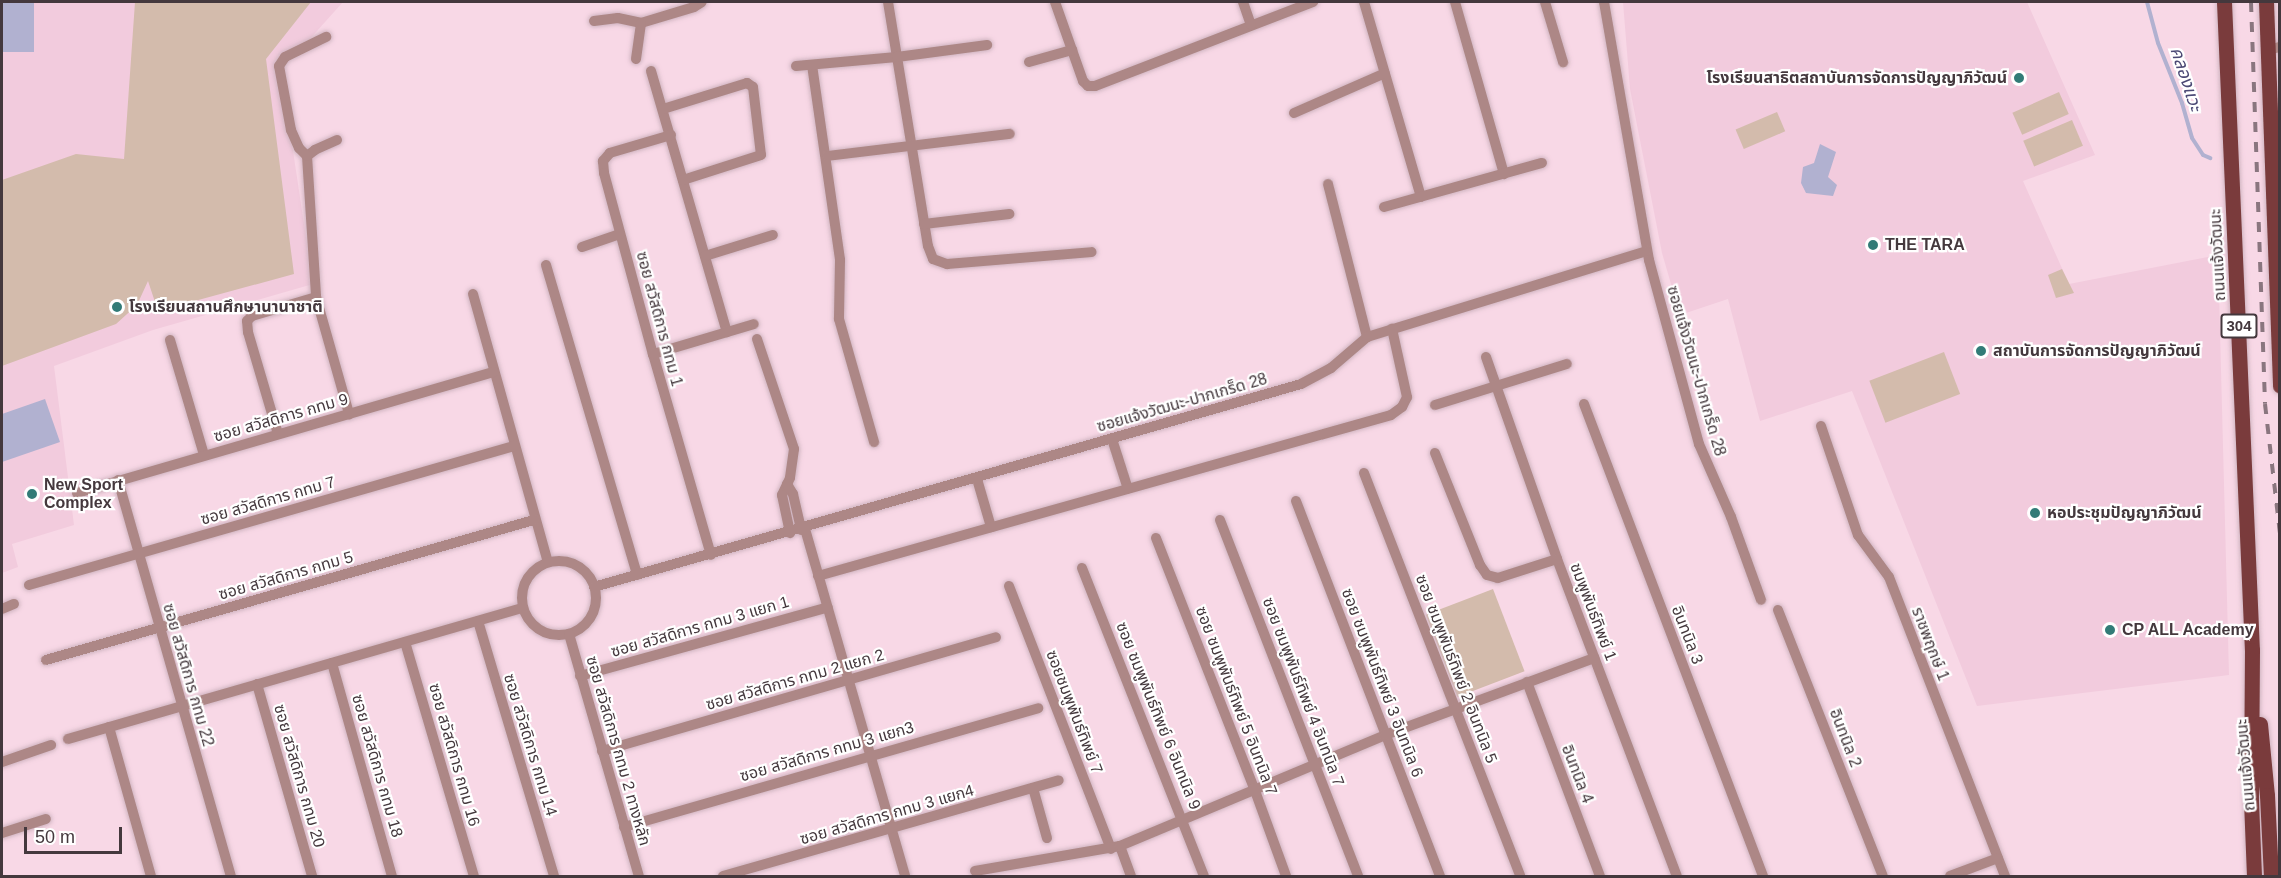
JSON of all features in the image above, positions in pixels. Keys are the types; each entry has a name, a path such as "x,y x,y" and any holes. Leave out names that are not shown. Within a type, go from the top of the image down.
{"main road":[{"name":"ถนนแจ้งวัฒนะ","path":"2224,2 2253,650 2267,795 2271,876"},
{"name":"304","path":"2266,2 2273,48 2280,387"},
{"name":"ถนนแจ้งวัฒนะ","path":"2253,650 2251,801 2254,876"}],"street":[{"path":"594,21 618,18 641,23 694,7 702,2"},
{"path":"888,2 924,224 933,259 941,263 1092,252"},
{"path":"1055,2 1083,81 1088,86 1095,86 1312,2"},
{"path":"1243,2 1251,25"},
{"path":"1364,2 1421,197"},
{"path":"1455,2 1503,174"},
{"path":"1545,2 1563,62"},
{"name":"ซอยแจ้งวัฒนะ-ปากเกร็ด 28","path":"1604,2 1646,250 1699,444 1731,517 1761,600"},
{"path":"636,59 641,23"},
{"path":"327,37 285,57 279,66 291,130 299,148 308,156 316,297 349,414"},
{"path":"795,66 897,57 987,45"},
{"path":"1029,62 1072,50"},
{"path":"812,65 827,156 841,270 839,320 874,442"},
{"path":"651,70 727,332"},
{"path":"1294,113 1384,73"},
{"path":"663,109 747,83 753,87 761,155 683,180"},
{"path":"827,156 1010,134"},
{"name":"ซอย สวัสดิการ กทม 1","path":"670,135 610,153 603,161 604,173 711,555"},
{"path":"308,156 315,150 337,140"},
{"path":"1384,207 1542,163"},
{"path":"1328,184 1367,337"},
{"path":"924,224 1009,214"},
{"path":"582,247 621,234"},
{"path":"705,256 773,235"},
{"name":"ซอยแจ้งวัฒนะ-ปากเกร็ด 28","path":"594,587 790,533 1302,384 1331,368 1367,337 1646,250"},
{"path":"546,265 637,575"},
{"path":"473,294 534,520 548,562"},
{"path":"278,434 248,332 247,321 252,316 316,297"},
{"path":"653,354 754,324"},
{"path":"818,576 1391,415 1402,407 1407,397 1392,329"},
{"path":"757,339 794,449 790,478 783,495 790,533"},
{"path":"170,340 204,455"},
{"name":"ชมพูพันธ์ทิพย์ 1","path":"1486,357 1557,559 1677,876"},
{"path":"1435,405 1567,364"},
{"name":"ซอย สวัสดิการ กทม 9","path":"77,493 494,372"},
{"name":"อินทนิล 3","path":"1584,404 1762,876"},
{"name":"ราชพฤกษ์ 1","path":"1821,426 1858,535 1889,577 2005,876"},
{"path":"1112,439 1128,489"},
{"name":"ซอย สวัสดิการ กทม 7","path":"29,585 514,446"},
{"path":"1435,453 1480,565 1487,575 1505,576 1557,559"},
{"name":"ซอย ชมพูพันธ์ทิพย์ 2 อินทนิล 5","path":"1364,473 1520,876"},
{"path":"977,479 991,527"},
{"name":"ซอย สวัสดิการ กทม 22","path":"118,480 231,876"},
{"path":"787,484 793,494 828,607 905,876"},
{"name":"ซอย ชมพูพันธ์ทิพย์ 3 อินทนิล 6","path":"1296,501 1440,876"},
{"name":"ซอย สวัสดิการ กทม 5","path":"46,660 534,520"},
{"name":"ซอย ชมพูพันธ์ทิพย์ 4 อินทนิล 7","path":"1220,520 1358,876"},
{"name":"ซอย ชมพูพันธ์ทิพย์ 5 อินทนิล 7","path":"1156,538 1286,876"},
{"path":"562,561 576,565 587,574 594,587 596,602 592,616 582,627 569,634 555,636 541,631 529,622 522,608 521,594 526,580 535,569 548,562 562,561"},
{"name":"ซอย ชมพูพันธ์ทิพย์ 6 อินทนิล 9","path":"1082,568 1204,876"},
{"name":"ซอยชมพูพันธ์ทิพย์ 7","path":"1009,586 1115,847 1131,876"},
{"path":"2,609 14,604"},
{"name":"ซอย สวัสดิการ กทม 3 แยก 1","path":"580,676 828,607"},
{"path":"68,739 522,608"},
{"name":"อินทนิล 2","path":"1778,610 1883,876"},
{"name":"ซอย สวัสดิการ กทม 14","path":"478,621 554,876"},
{"name":"ซอย สวัสดิการ กทม 2 ทางหลัก","path":"569,634 639,876"},
{"name":"ซอย สวัสดิการ กทม 2 แยก 2","path":"602,751 996,638"},
{"name":"ซอย สวัสดิการ กทม 16","path":"405,642 474,876"},
{"path":"975,871 1115,847 1385,735 1594,658"},
{"name":"ซอย สวัสดิการ กทม 18","path":"333,663 392,876"},
{"name":"อินทนิล 4","path":"1527,682 1600,876"},
{"name":"ซอย สวัสดิการ กทม 20","path":"257,684 312,876"},
{"name":"ซอย สวัสดิการ กทม 3 แยก3","path":"624,827 1038,708"},
{"path":"108,727 152,876"},
{"path":"2,762 51,745"},
{"name":"ซอย สวัสดิการ กทม 3 แยก4","path":"723,876 891,830 1059,780"},
{"path":"1033,788 1047,838"},
{"path":"2,833 46,819"},
{"path":"1950,876 1998,858"}],"shaded area":[{"name":"โรงเรียนสถานศึกษานานาชาติ","path":"2,2 343,2 281,71 313,284 153,330 54,366 74,525 12,544 18,567 2,573"},
{"name":"โรงเรียนสถานศึกษานานาชาติ","path":"135,2 311,2 266,59 294,274 158,311 148,281 137,305 116,324 2,366 2,180 76,154 124,159"},
{"name":"สถาบันการจัดการปัญญาภิวัฒน์","path":"1623,2 2027,2 2095,155 2023,181 2069,284 2218,255 2229,675 1977,706 1852,391 1760,421 1728,299 1680,315 1662,253 1630,89"},
{"path":"2059,92 2069,114 2022,135 2012,113"},
{"path":"1777,112 1785,131 1744,149 1736,130"},
{"path":"2072,120 2083,146 2034,166 2023,141"},
{"path":"2062,269 2074,293 2056,298 2048,275"},
{"path":"1944,352 1960,394 1885,423 1869,381"},
{"path":"1493,589 1525,671 1457,697 1426,615"}],"water":[{"path":"2,2 34,2 34,52 2,52"},
{"path":"1820,144 1836,152 1828,177 1837,185 1833,196 1806,193 1801,183 1803,167 1814,163"},
{"path":"45,399 60,442 2,462 2,414"}],"waterway":[{"name":"คลองแวะ","path":"2147,2 2158,43 2182,103 2192,138 2203,155 2210,158"}],"railway":[{"path":"2251,2 2265,404 2280,533"}],"place":[{"name":"โรงเรียนสาธิตสถาบันการจัดการปัญญาภิวัฒน์","path":"2019,78"},
{"name":"THE TARA","path":"1873,245"},
{"name":"โรงเรียนสถานศึกษานานาชาติ","path":"117,307"},
{"name":"สถาบันการจัดการปัญญาภิวัฒน์","path":"1981,351"},
{"name":"New Sport Complex","path":"32,494"},
{"name":"หอประชุมปัญญาภิวัฒน์","path":"2035,513"},
{"name":"CP ALL Academy","path":"2110,630"}]}
